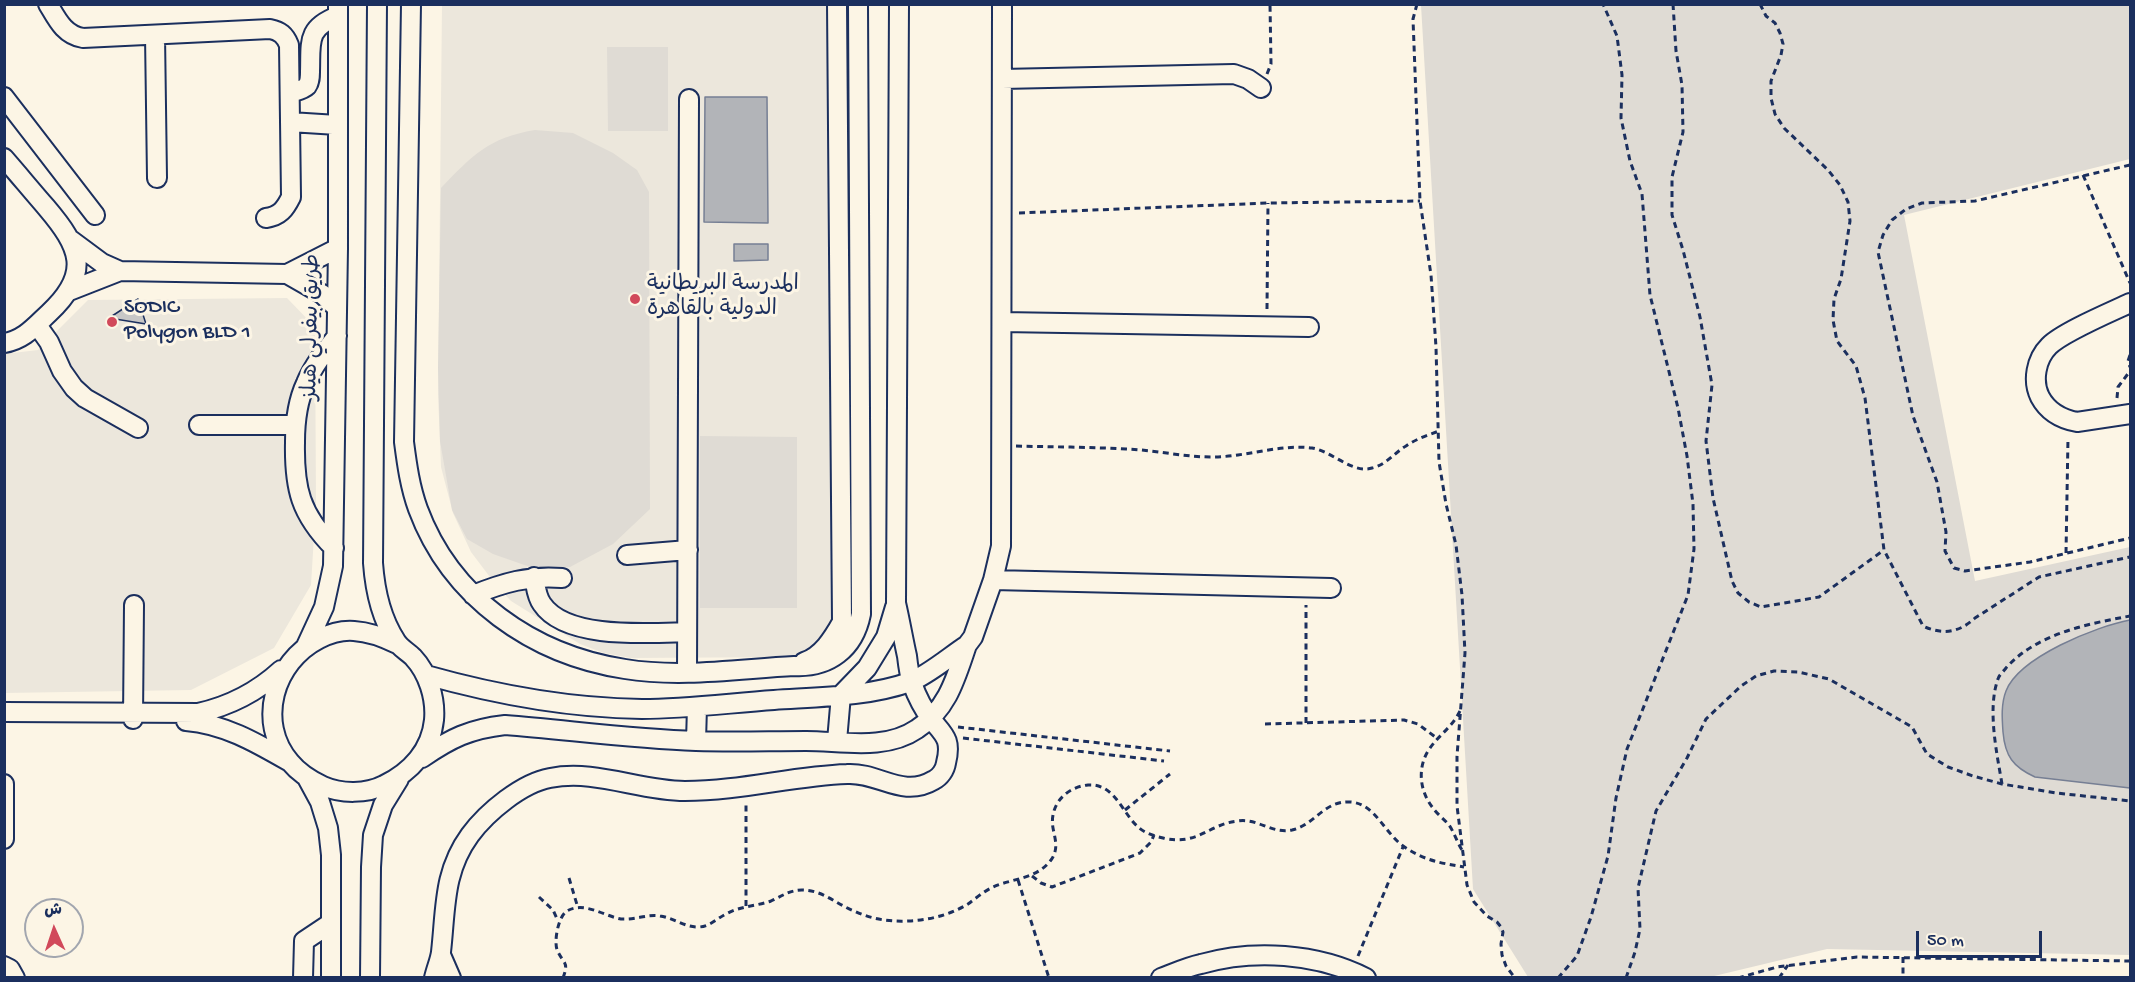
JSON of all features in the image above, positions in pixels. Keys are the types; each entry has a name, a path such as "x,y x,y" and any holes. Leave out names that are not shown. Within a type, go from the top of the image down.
{"street":[{"path":"48,4 67,32 74,37 277,30 285,36 289,45 291,197 286,207 276,216 266,218"},
{"path":"377,4 374,574 380,605 397,644"},
{"path":"411,4 404,442 409,476 418,509 445,560 473,595 499,618 528,637 559,652 591,663 627,669 687,672 807,667 832,660 835,647 852,640 837,4"},
{"path":"850,624 861,614 858,4"},
{"path":"434,978 441,955 445,896 454,864 471,834 498,807 525,787 548,778 572,775 682,791 724,790 849,773 881,779 895,786 911,788 926,785 940,777 946,764 948,750 912,681 896,603 899,4"},
{"path":"938,727 945,701 954,684 967,645 973,637 993,579 1001,546 1002,4"},
{"path":"290,93 307,86 310,79 311,37 316,29 338,10"},
{"name":"طريق بيفرلي هيلز","path":"306,646 324,607 332,576 334,548 338,10"},
{"path":"155,34 157,178"},
{"path":"1002,79 1234,74 1248,79 1257,86"},
{"path":"687,672 689,99"},
{"path":"5,100 95,215"},
{"path":"291,122 337,125"},
{"path":"4,158 64,229 75,252 76,266 69,291 62,301 25,336 4,344"},
{"path":"71,240 102,263 120,271"},
{"path":"287,274 338,248"},
{"path":"69,291 94,279 120,271 287,274 314,289 337,308"},
{"path":"2125,415 2077,422 2068,421 2056,415 2039,395 2036,368 2049,345 2130,303"},
{"path":"1002,322 1310,327"},
{"path":"37,325 74,388 85,398 138,428"},
{"path":"334,548 311,522 299,496 295,468 295,425 300,397 308,378 318,360 337,336"},
{"path":"374,403 404,403"},
{"path":"199,425 295,425"},
{"path":"627,555 688,550"},
{"path":"473,595 496,585 534,577 562,578"},
{"path":"534,577 539,600 545,608 555,616 577,626 626,633 687,632"},
{"path":"993,579 1331,588"},
{"path":"837,741 842,695 867,668 886,637 896,603"},
{"path":"133,716 134,605"},
{"path":"4,721 184,714 211,710 248,695 268,681 306,646 328,635 351,631 375,634 397,644 414,658 426,675 433,697 434,719 429,741 418,761"},
{"path":"426,675 479,690 544,702 620,708 697,707 842,695 886,688 912,681 967,645"},
{"path":"287,664 275,688 272,714 276,739 289,762"},
{"path":"696,741 697,707"},
{"path":"4,712 133,716 213,725 240,735 289,762 307,778 329,789 353,792 378,789 400,778"},
{"path":"370,978 373,835 383,805 400,778 418,761 448,740 475,729 505,725 696,741 878,743 916,730 938,727"},
{"path":"307,778 320,802 328,828 331,855 331,978"},
{"path":"4,784 4,839"},
{"path":"303,978 304,941 331,923"},
{"path":"441,955 451,978"},
{"path":"1161,978 1202,963 1253,955 1304,958 1359,974"},
{"path":"4,966 15,978"}],"path":[{"path":"1257,86 1271,64 1270,4"},
{"path":"1417,4 1413,19 1420,201 1431,275 1439,462 1456,545 1462,595 1465,653 1457,756 1457,806 1467,885 1474,902 1501,927 1503,932 1502,955 1506,966 1515,978"},
{"path":"1558,978 1577,956 1591,917 1608,856 1616,798 1627,749 1688,595 1694,549 1693,504 1687,456 1678,408 1650,295 1642,194 1630,160 1621,118 1622,75 1617,36 1603,4"},
{"path":"1673,4 1676,51 1682,85 1683,132 1672,177 1672,214 1700,317 1712,385 1706,441 1713,498 1732,581 1738,593 1761,608 1819,597 1884,550"},
{"path":"1760,4 1766,16 1775,23 1783,44 1771,81 1771,98 1775,114 1784,128 1828,170 1840,185 1848,202 1850,222 1841,279 1834,299 1833,320 1837,341 1856,366 1865,398 1884,550 1923,626 1944,632 1956,631 2039,577 2130,557"},
{"path":"2130,165 1975,201 1922,202 1906,209 1892,220 1882,235 1878,252 1912,416 1937,482 1946,532 1945,551 1954,568 1965,571 2030,562 2130,538"},
{"path":"2083,175 2130,283"},
{"path":"1002,213 1268,203 1420,201"},
{"path":"1267,327 1268,203"},
{"path":"2125,415 2117,397 2118,387 2130,369 2128,360 2130,355"},
{"path":"2066,553 2068,421"},
{"path":"1002,446 1128,449 1182,456 1215,457 1296,447 1315,448 1357,468 1365,469 1373,468 1389,460 1405,446 1439,431"},
{"path":"1306,587 1306,723"},
{"path":"2002,784 1996,752 1993,707 1998,678 2014,659 2037,642 2077,628 2130,616"},
{"path":"1626,978 1640,929 1638,888 1656,811 1687,758 1706,719 1740,686 1756,676 1774,671 1798,672 1829,679 1912,726 1927,754 1947,767 2002,784 2056,793 2130,801"},
{"path":"1462,707 1453,725 1428,752 1422,767 1421,783 1425,797 1449,825 1462,852"},
{"path":"1265,724 1404,720 1418,724 1438,739"},
{"path":"938,727 1170,751"},
{"path":"938,727 1164,761"},
{"path":"1125,810 1170,774"},
{"path":"558,921 566,911 578,908 590,909 620,919 661,916 695,927 708,926 728,913 746,906 770,901 789,891 801,890 814,891 852,911 880,920 909,921 938,917 964,906 991,888 1032,876 1045,866 1055,853 1053,816 1055,807 1068,792 1082,786 1099,786 1107,790 1137,826 1154,835 1177,840 1192,839 1220,825 1236,821 1253,820 1265,828 1279,831 1293,830 1306,825 1318,813 1332,806 1347,802 1358,803 1368,808 1403,847 1432,862 1464,867"},
{"path":"746,787 746,906"},
{"path":"1032,876 1052,887 1140,854 1151,843 1154,835"},
{"path":"1359,974 1403,847"},
{"path":"569,878 578,908"},
{"path":"1018,880 1049,978"},
{"path":"539,897 553,910 558,921 557,951 565,962 566,969 563,978"},
{"path":"1738,978 1788,965 1857,957 2130,961"},
{"path":"1902,957 1903,978"},
{"path":"1779,978 1788,965"}],"shaded area":[{"name":"المدرسة البريطانية الدولية بالقاهرة","path":"442,5 831,5 832,615 831,625 818,645 800,657 631,658 604,653 580,644 511,601 471,552 453,513 441,467 438,394"},
{"path":"1421,5 2130,5 2130,159 1904,215 1975,581 2130,547 2130,955 1827,949 1710,977 1528,977 1473,889"},
{"path":"607,47 668,47 668,131 608,131"},
{"path":"705,97 767,97 768,223 704,222"},
{"path":"535,130 573,133 613,153 637,170 649,192 650,509 613,544 570,567 533,568 493,554 467,539 452,510 440,441 438,368 441,188 472,157 493,143 519,133"},
{"path":"734,244 768,244 768,260 734,261"},
{"path":"287,298 315,327 316,503 311,585 274,648 191,690 5,693 4,354 38,350 88,300"},
{"path":"700,436 797,437 797,608 700,608"},
{"path":"2130,620 2130,788 2035,777 2021,769 2008,754 2003,732 2003,701 2014,678 2026,666 2060,645 2099,629"}],"building":[{"path":"138,299 146,324 109,318"}],"place":[{"name":"المدرسة البريطانية الدولية بالقاهرة","path":"635,299"},
{"name":"SODIC Polygon BLD 1","path":"112,322"}]}
